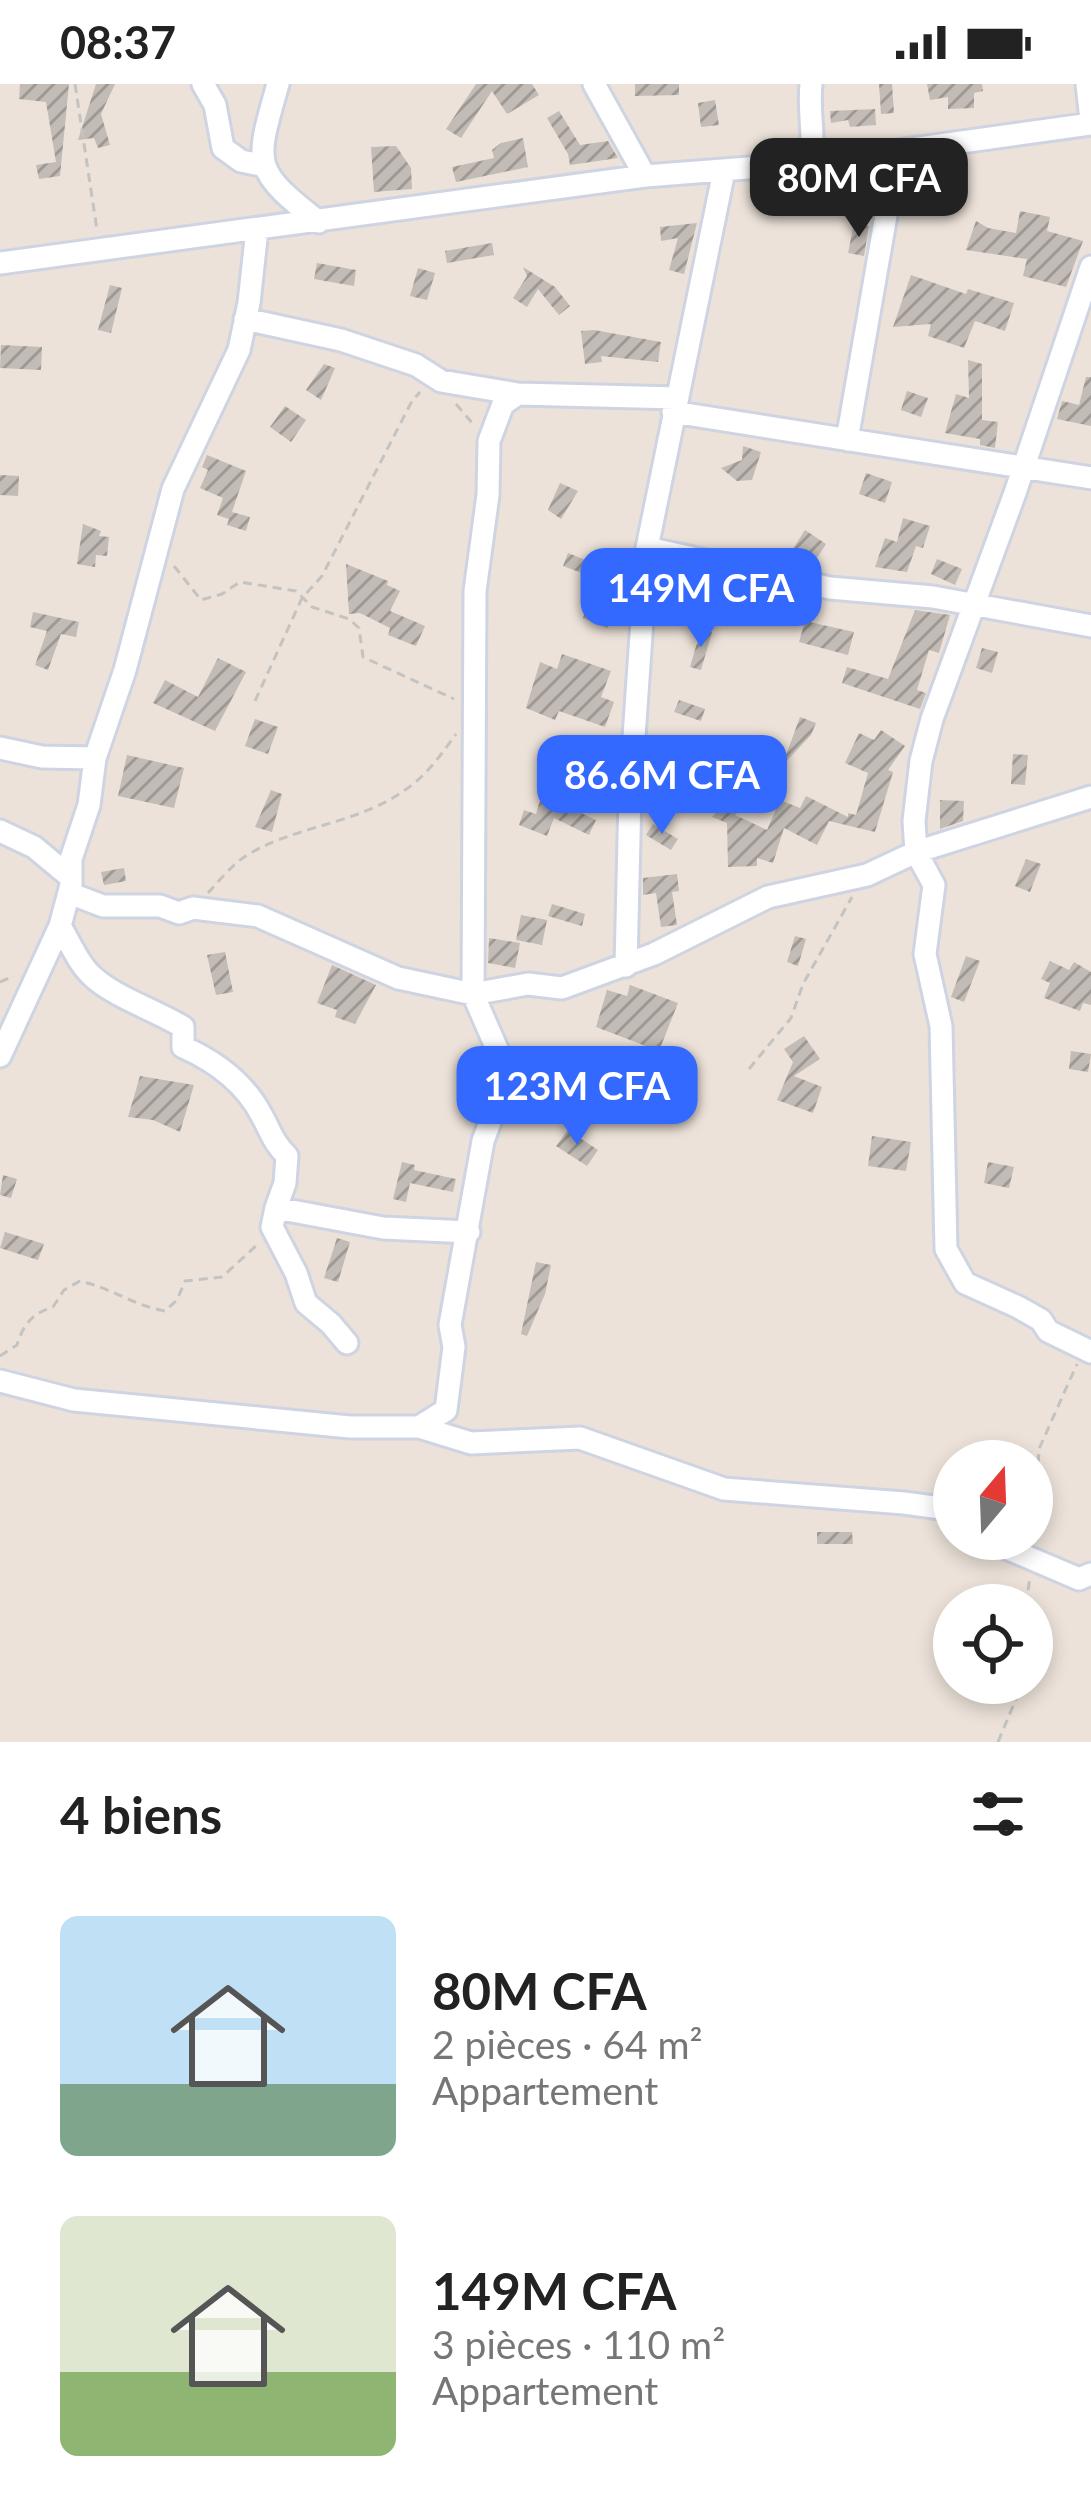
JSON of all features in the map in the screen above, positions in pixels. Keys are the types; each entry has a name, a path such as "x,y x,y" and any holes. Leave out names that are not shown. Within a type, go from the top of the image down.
{"street":[{"path":"203,84 215,105 223,148 242,161 261,165"},
{"path":"278,84 262,142 261,165 276,189 320,222"},
{"path":"594,84 645,176"},
{"path":"811,84 812,164"},
{"path":"0,262 645,176 812,164 1091,122 1088,84"},
{"path":"848,440 897,152"},
{"path":"626,966 630,795 647,548 724,172"},
{"path":"0,1056 60,926 89,805 95,758 125,670 172,489 222,391 245,319 256,229"},
{"path":"1087,1351 1048,1331 1041,1320 965,1283 946,1249 941,1026 926,954 934,885 916,852 915,801 920,761 1091,267"},
{"path":"245,319 341,340 416,365 441,381 518,394 675,405 848,440 1091,478"},
{"path":"419,1427 446,1410 454,1347 450,1325 483,1141 501,1092 504,1066 473,994 475,591 488,495 489,441 503,404 518,394"},
{"path":"647,548 830,588 974,604 1091,626"},
{"path":"0,748 42,757 95,758"},
{"path":"0,831 34,847 69,884 103,906 160,906 179,913 193,908 258,916 398,978 473,994 528,984 562,988 626,966 768,897 867,875 916,852 1091,797"},
{"path":"60,926 86,971 107,989 183,1027 183,1048 228,1072 262,1115 272,1141 287,1156 285,1183 274,1217 306,1303 347,1343"},
{"path":"274,1217 469,1232"},
{"path":"0,1381 74,1400 350,1427 419,1427 471,1443 580,1438 724,1489 933,1507"},
{"path":"1032,1560 1079,1579 1091,1574"}],"path":[{"path":"75,84 100,249"},
{"path":"255,701 302,598 322,577 412,401 426,386 441,381 461,412 489,441"},
{"path":"155,560 178,568 202,600 240,581 296,591 312,607 349,619 359,628 363,657 438,689 473,710 434,765 405,790 350,819 276,840 244,856 193,908"},
{"path":"749,1069 791,1018 838,916 867,875"},
{"path":"0,1356 17,1345 22,1328 39,1311 53,1307 64,1290 80,1281 165,1311 177,1300 185,1282 222,1277 274,1217"},
{"path":"1043,1440 1087,1351"},
{"path":"1029,1584 1032,1560"},
{"path":"998,1742 1014,1704"}],"building":[{"path":"20,84 69,84 60,176 39,179 36,165 56,162 46,102 19,99"},
{"path":"96,84 115,84 101,114 110,145 98,148 94,138 78,140"},
{"path":"476,84 532,84 539,95 507,114 492,91 461,138 446,129"},
{"path":"635,84 679,84 679,95 635,96"},
{"path":"879,84 892,84 894,113 881,114"},
{"path":"927,84 982,84 983,91 974,93 974,108 948,109 948,97 930,100"},
{"path":"715,100 719,125 701,127 698,103"},
{"path":"875,109 876,125 850,127 848,120 831,123 830,111"},
{"path":"559,111 580,145 608,141 618,158 570,165 547,118"},
{"path":"523,138 528,167 456,182 452,167 494,158 492,150 501,143"},
{"path":"396,146 411,168 412,189 374,192 371,147"},
{"path":"1020,211 1050,217 1047,231 1083,241 1066,287 1023,276 1027,259 966,250 976,221 1016,233"},
{"path":"697,223 684,274 669,270 678,238 661,241 660,227"},
{"path":"854,223 869,226 864,256 848,253"},
{"path":"492,243 494,255 447,263 445,251"},
{"path":"317,263 356,270 354,286 314,279"},
{"path":"523,267 555,287 570,306 559,315 538,289 527,307 513,298 527,276"},
{"path":"418,268 435,273 427,300 410,296"},
{"path":"911,275 966,294 968,289 1014,303 1005,331 975,321 964,348 928,336 931,324 893,327"},
{"path":"110,285 122,288 111,333 98,330"},
{"path":"581,331 661,342 658,362 601,356 602,362 585,364"},
{"path":"1,345 42,347 41,370 0,368"},
{"path":"968,360 982,364 982,420 998,422 995,448 980,445 980,439 945,433 956,394 969,398"},
{"path":"324,364 335,368 321,400 306,390"},
{"path":"1086,377 1091,377 1091,426 1057,419 1062,401 1079,405"},
{"path":"907,391 928,398 921,417 901,410"},
{"path":"285,406 306,420 291,442 270,427"},
{"path":"743,446 761,452 752,480 737,481 721,468 742,460"},
{"path":"207,455 246,471 232,512 250,517 246,531 227,525 229,519 217,515 223,498 200,488 208,470 202,467"},
{"path":"866,473 892,482 885,503 859,494"},
{"path":"0,475 19,476 18,496 0,495"},
{"path":"560,483 578,491 561,519 548,510"},
{"path":"903,518 930,526 923,548 916,546 907,572 875,567 885,538 897,542"},
{"path":"83,524 109,537 107,556 96,555 95,567 77,564"},
{"path":"805,530 826,544 812,566 791,552"},
{"path":"568,553 619,573 621,555 631,556 629,586 624,586 607,628 583,618 598,579 563,566"},
{"path":"937,559 962,569 955,585 931,574"},
{"path":"346,564 400,591 390,611 425,626 416,646 388,635 390,628 360,613 349,614"},
{"path":"915,610 950,615 939,653 929,650 917,690 926,693 920,709 842,683 847,667 888,679"},
{"path":"33,612 79,622 76,637 61,634 48,670 35,665 47,631 30,627"},
{"path":"805,621 854,632 848,655 799,642"},
{"path":"701,629 712,632 701,670 690,667"},
{"path":"982,648 998,652 992,673 976,668"},
{"path":"562,654 611,671 601,697 614,702 605,727 559,711 555,720 526,708 540,662 557,669"},
{"path":"218,658 246,672 215,731 153,703 165,680 198,697"},
{"path":"679,700 705,709 701,721 674,712"},
{"path":"800,717 816,723 782,766"},
{"path":"255,719 278,727 268,754 245,746"},
{"path":"881,730 905,746 888,770 893,772 875,832 829,821 817,845 784,828 773,863 757,858 757,866 728,867 727,823 712,817 747,780 759,790 735,815 767,830 780,800 800,808 806,796 848,817 848,813 856,815 868,773 845,763 859,733 874,740"},
{"path":"1013,754 1028,755 1025,785 1011,784"},
{"path":"127,755 184,768 174,808 118,796"},
{"path":"689,767 703,771 697,791 682,786"},
{"path":"271,790 282,794 272,832 255,827"},
{"path":"542,794 596,820 589,835 554,818 547,836 519,825 524,810 536,814"},
{"path":"940,800 964,801 963,821 940,829"},
{"path":"653,824 678,839 671,850 646,835"},
{"path":"1026,859 1041,864 1030,892 1015,886"},
{"path":"124,868 126,881 104,885 101,872"},
{"path":"677,874 679,891 672,892 677,925 661,927 656,893 643,895 643,878"},
{"path":"552,904 585,914 582,926 548,916"},
{"path":"521,915 547,920 542,945 516,940"},
{"path":"795,936 806,939 798,966 787,962"},
{"path":"489,938 520,943 515,968 488,963"},
{"path":"225,952 233,992 216,995 207,955"},
{"path":"966,956 980,961 964,1002 951,997"},
{"path":"1050,961 1069,970 1074,962 1091,972 1091,1005 1083,1003 1080,1011 1044,998 1050,983 1041,979"},
{"path":"332,965 376,985 355,1024 317,1003"},
{"path":"630,985 678,1003 659,1051 596,1027 607,990 627,996"},
{"path":"804,1036 820,1059 794,1076 822,1087 813,1113 777,1100 793,1062 784,1049"},
{"path":"1071,1051 1091,1054 1088,1072 1069,1069"},
{"path":"140,1076 194,1085 180,1132 153,1120 128,1117"},
{"path":"568,1130 598,1150 587,1166 556,1146"},
{"path":"872,1136 911,1142 906,1171 868,1166"},
{"path":"402,1162 415,1165 414,1170 456,1179 453,1192 410,1183 406,1202 393,1199"},
{"path":"988,1162 1014,1167 1009,1188 984,1183"},
{"path":"3,1175 17,1179 11,1198 0,1195"},
{"path":"5,1232 44,1244 38,1260 0,1248"},
{"path":"337,1238 350,1242 338,1282 324,1278"},
{"path":"536,1262 551,1265 545,1294 527,1336 521,1334"},
{"path":"817,1532 852,1532 853,1544 817,1544"}]}
